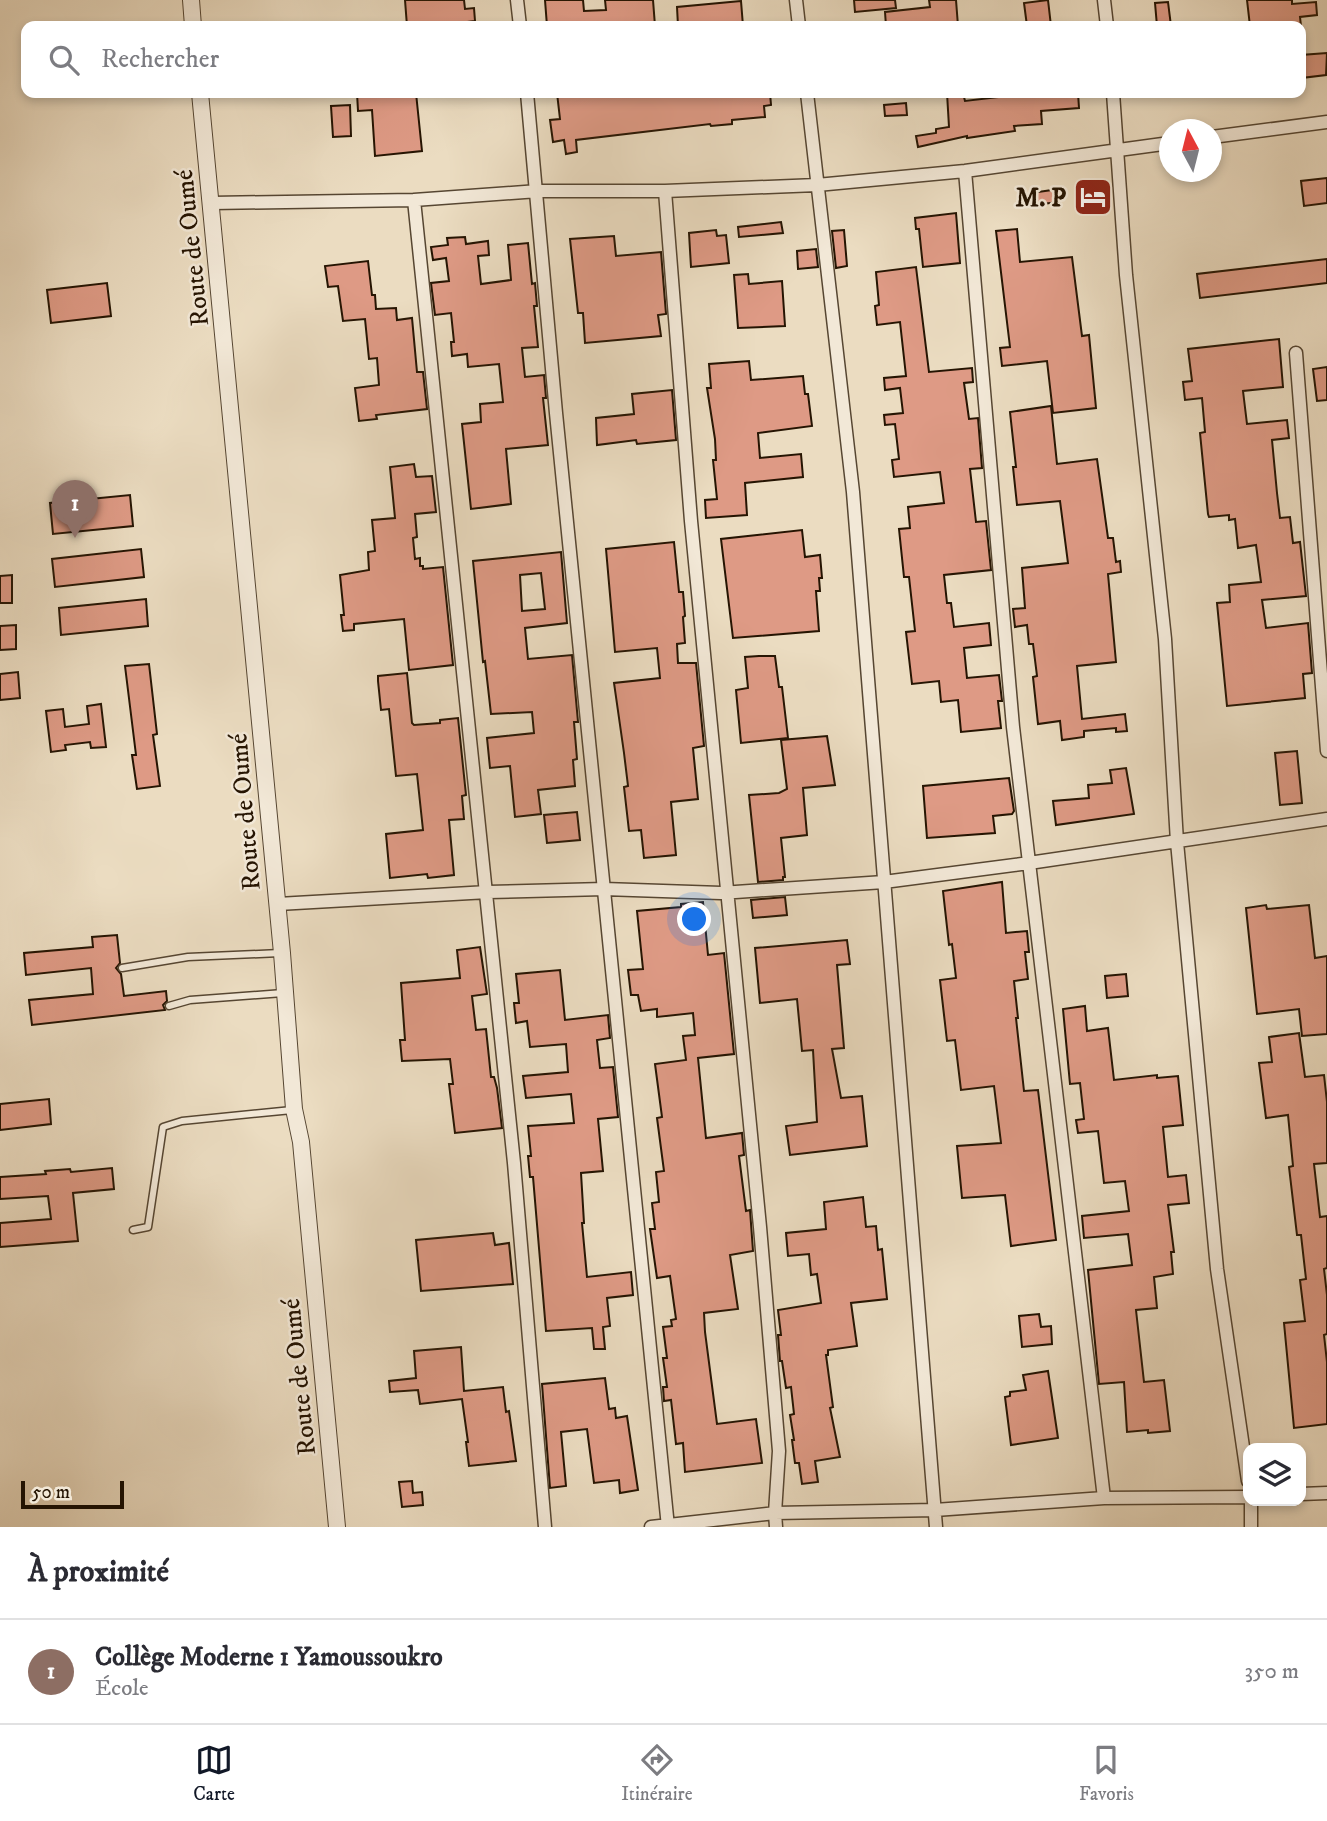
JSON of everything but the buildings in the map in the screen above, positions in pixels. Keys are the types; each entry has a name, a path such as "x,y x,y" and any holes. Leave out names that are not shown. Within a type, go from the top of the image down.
{"street":[{"path":"191,0 193,21"},
{"path":"517,0 519,21"},
{"path":"796,0 798,21"},
{"path":"1104,0 1106,21"},
{"name":"Route de Oumé","path":"201,98 278,904 294,1109 300,1142 338,1527"},
{"path":"528,98 556,413 668,1526"},
{"path":"808,98 853,492 936,1527"},
{"path":"1114,98 1126,275 1165,639 1177,842 1217,1269 1243,1446"},
{"path":"1222,136 1327,122"},
{"path":"212,203 414,200 538,191 665,191 817,185 965,171 1159,145"},
{"path":"965,171 1013,727 1104,1498"},
{"path":"665,191 691,521 760,1227 779,1451 776,1527"},
{"path":"414,200 488,891 544,1527"},
{"path":"1296,353 1327,751"},
{"path":"278,904 488,891 604,889 726,892 884,882 1177,842 1327,818"},
{"path":"1306,1494 1327,1493"},
{"path":"651,1527 775,1513 934,1510 1104,1498 1243,1499"},
{"path":"1250,1506 1251,1527"}],"lane":[{"path":"122,968 188,957 282,953"},
{"path":"169,1006 190,1000 285,993"},
{"path":"133,1230 148,1227 163,1127 182,1121 294,1109"}],"place":[{"name":"M. P","path":"1093,197"},
{"name":"Collège Moderne 1 Yamoussoukro","path":"75,538"}]}
